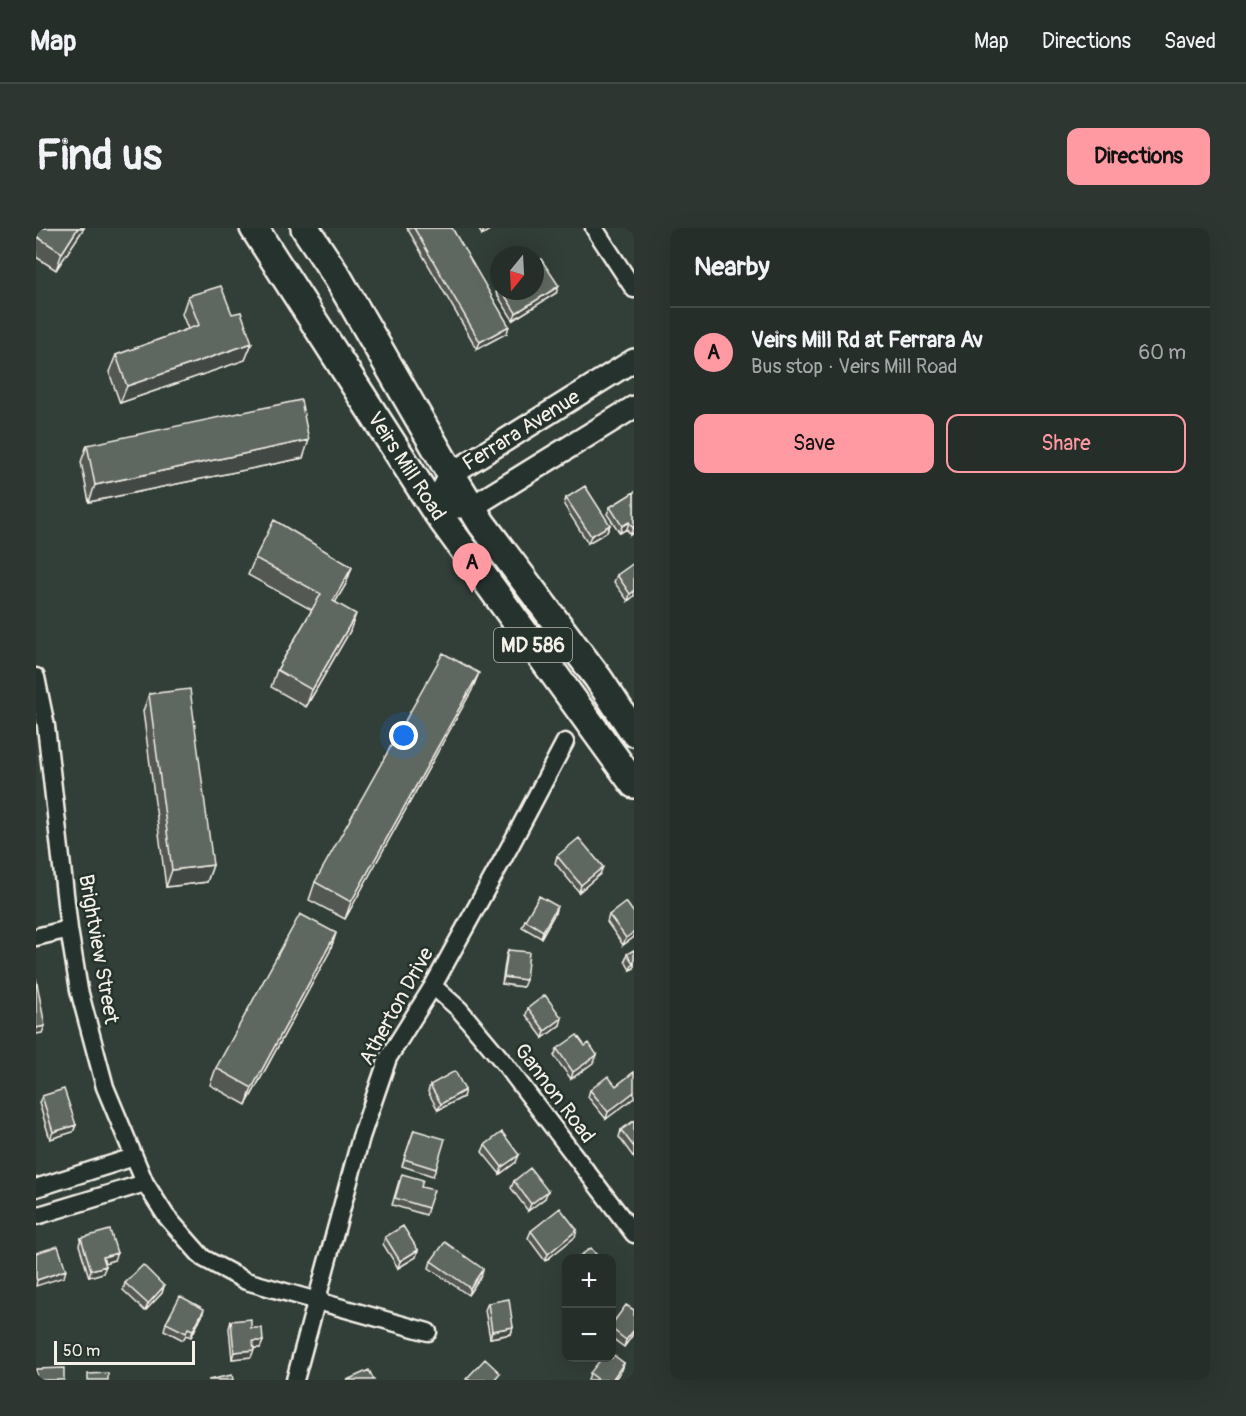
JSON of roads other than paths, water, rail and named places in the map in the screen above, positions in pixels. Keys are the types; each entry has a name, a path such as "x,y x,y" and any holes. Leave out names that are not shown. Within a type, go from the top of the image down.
{"main road":[{"name":"Veirs Mill Road","path":"254,228 433,507 634,784"},
{"name":"Veirs Mill Road","path":"305,228 339,278 482,524 598,678 634,732"},
{"path":"313,228 339,278"}],"street":[{"path":"594,228 634,289"},
{"name":"Ferrara Avenue","path":"634,360 451,474 433,507 472,507 634,407"},
{"name":"Brightview Street","path":"36,677 46,726 69,929 79,990 105,1087 145,1183 166,1216 202,1258 246,1281 428,1332"},
{"name":"Atherton Drive","path":"295,1380 361,1137 388,1058 433,986 565,742"},
{"path":"36,937 69,929"},
{"name":"Gannon Road","path":"433,986 459,1008 505,1064 634,1233"},
{"path":"36,1188 134,1157"},
{"path":"36,1216 145,1183"}],"place":[{"name":"Veirs Mill Rd at Ferrara Av","path":"472,593"}]}
